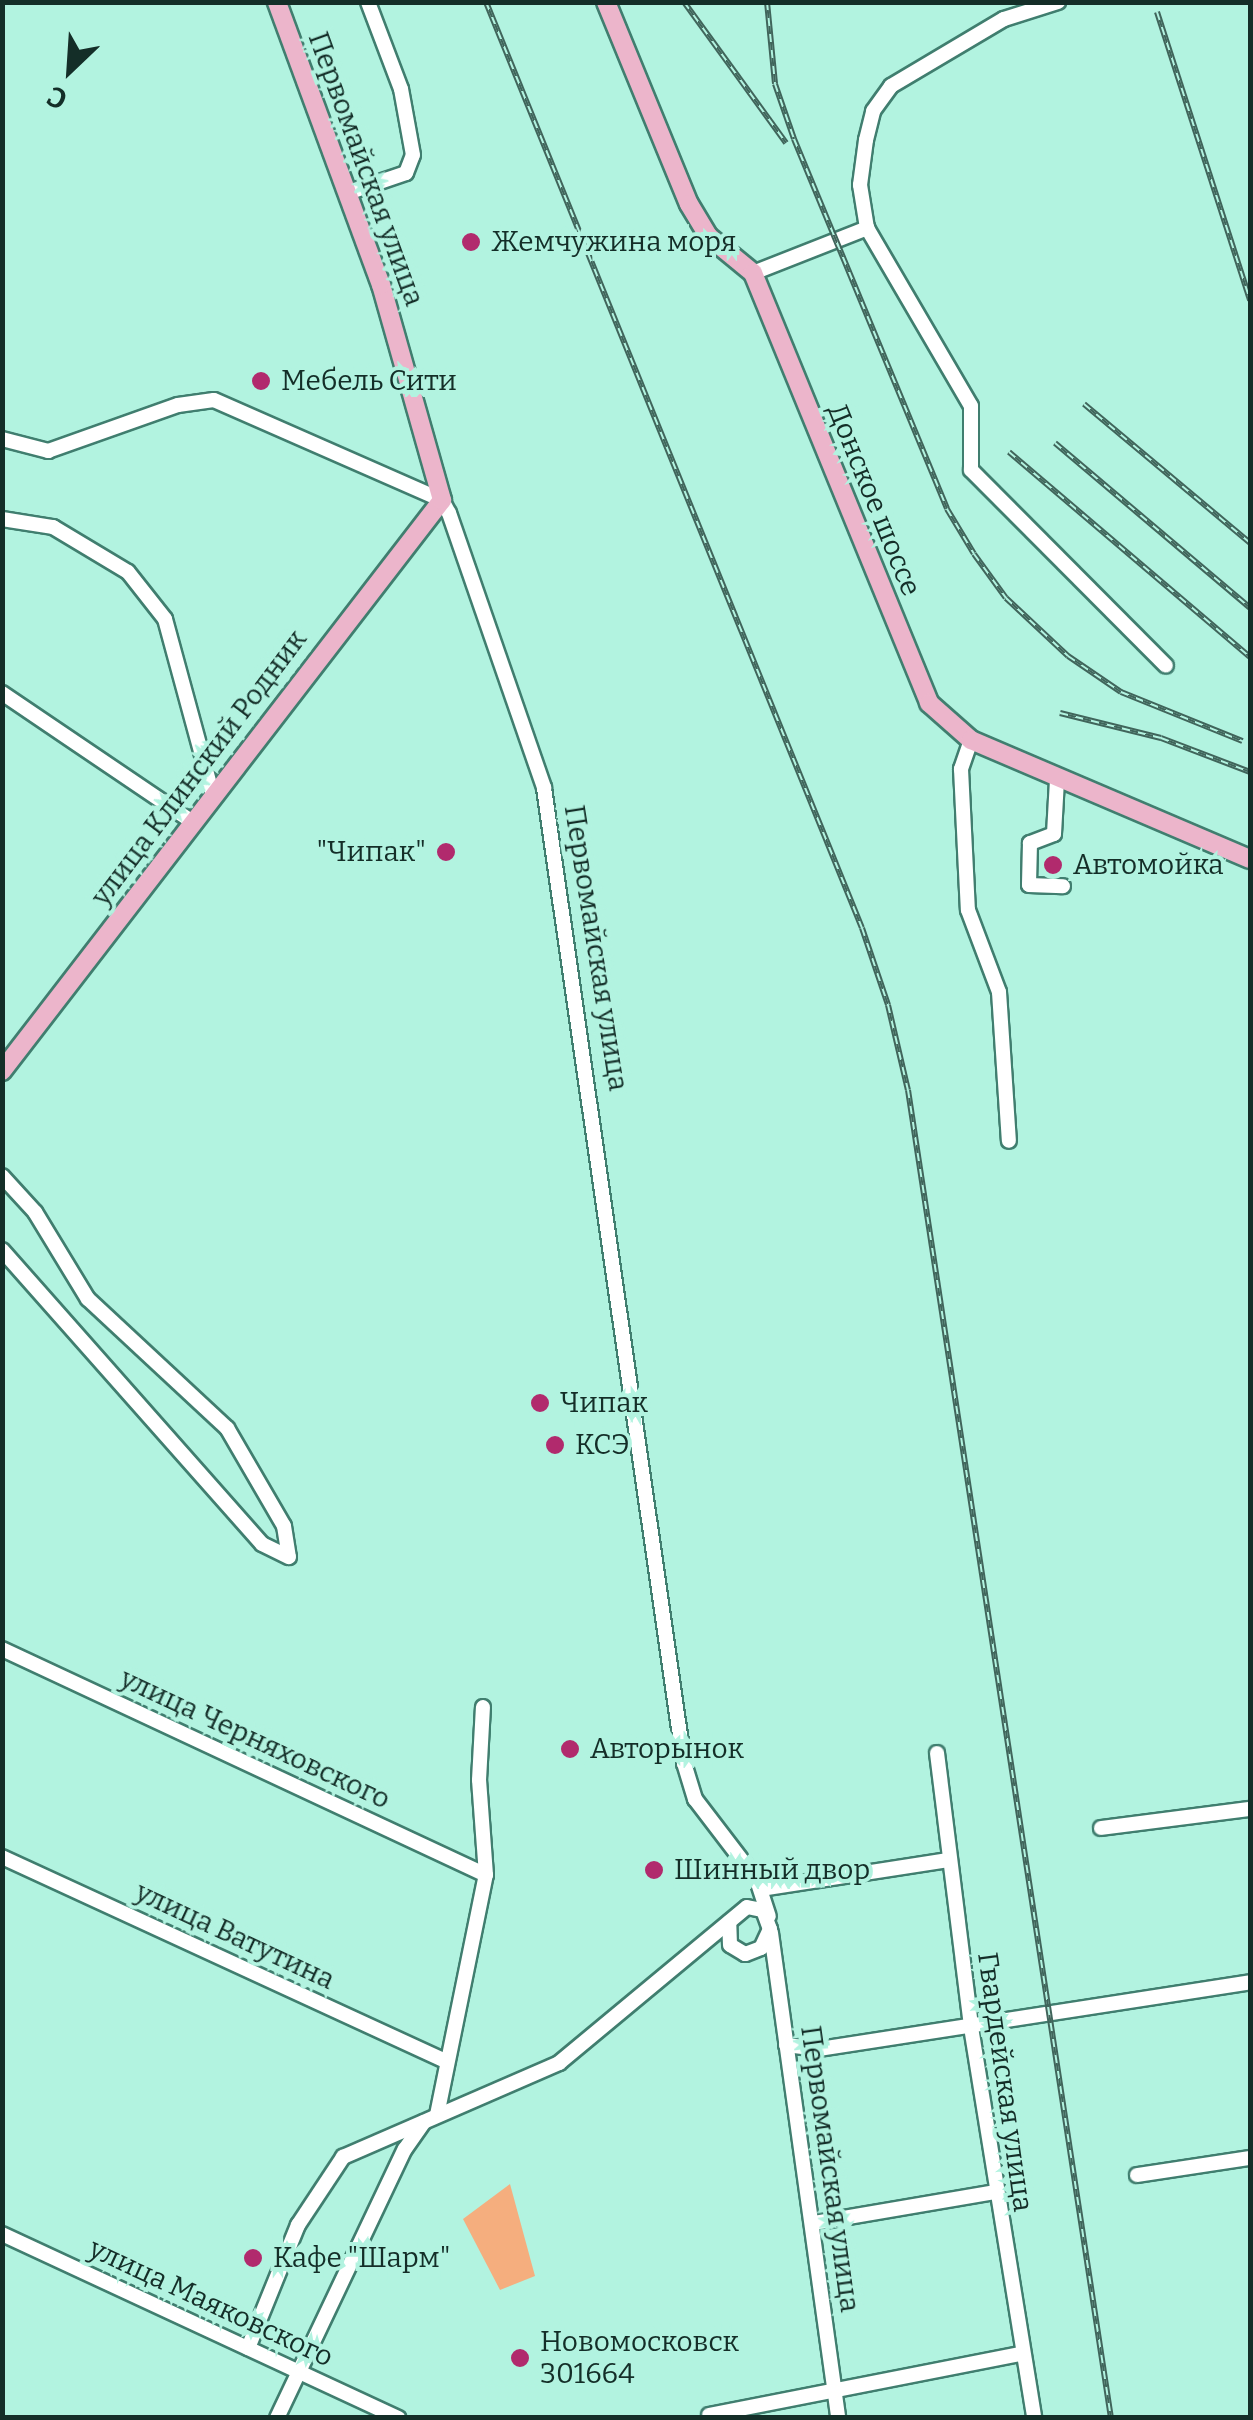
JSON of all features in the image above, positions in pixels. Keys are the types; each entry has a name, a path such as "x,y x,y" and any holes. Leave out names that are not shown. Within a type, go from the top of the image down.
{"main road":[{"name":"Первомайская улица","path":"277,2 387,303 442,500"},
{"name":"Донское шоссе","path":"606,2 689,204 708,236 752,273 916,677 948,725 970,740 1058,780 1250,859"},
{"name":"улица Клинский Родник","path":"2,1071 212,792 442,500"}],"street":[{"path":"347,192 406,172 413,155 402,89 368,2"},
{"path":"1058,2 1004,19 892,86 873,111 866,140 860,185 866,228 971,406 972,470 1166,666"},
{"path":"752,273 866,228"},
{"path":"2,440 48,451 178,405 214,400 442,500"},
{"name":"Первомайская улица","path":"442,500 544,788 684,1763 695,1798 761,1889 770,1922 776,1999 814,2223 838,2418"},
{"path":"2,519 52,527 128,572 165,619 212,792"},
{"path":"2,693 191,820"},
{"path":"970,740 961,769 968,910 999,992 1009,1141"},
{"path":"1058,780 1054,834 1030,843 1029,885 1063,886"},
{"path":"2,1176 34,1212 88,1299 227,1428 284,1526 288,1556 262,1544 2,1250"},
{"name":"улица Черняховского","path":"2,1649 486,1875"},
{"path":"277,2418 405,2149 433,2116 486,1875 479,1780 483,1707"},
{"name":"Гвардейская улица","path":"936,1753 971,2027 1020,2354 1034,2418"},
{"path":"1101,1828 1250,1809"},
{"path":"733,1850 751,1886 726,1932 740,1952 763,1968 776,1999"},
{"name":"улица Ватутина","path":"2,1857 446,2061"},
{"path":"761,1889 948,1860"},
{"path":"248,2348 298,2225 333,2166 356,2148 559,2063 686,1961 734,1917 754,1906 770,1922 761,1948 686,1961"},
{"path":"786,2046 819,2049 1250,1982"},
{"path":"356,2148 405,2149"},
{"path":"1137,2175 1250,2158"},
{"path":"814,2223 996,2192"},
{"name":"улица Маяковского","path":"2,2234 398,2418"},
{"path":"709,2415 833,2386 1020,2354"}],"shaded area":[{"path":"510,2184 535,2276 500,2290 463,2219"}],"railway":[{"path":"486,2 862,928 888,1005 908,1090 1111,2418"},
{"path":"684,2 786,143"},
{"path":"767,2 775,84 794,139 947,509 974,554 1006,598 1068,656 1121,692 1242,741"},
{"path":"1157,12 1250,300"},
{"path":"1084,404 1250,543"},
{"path":"1055,443 1250,608"},
{"path":"1009,452 1250,657"},
{"path":"1060,713 1161,738 1250,772"}],"place":[{"name":"Жемчужина моря","path":"471,242"},
{"name":"Мебель Сити","path":"261,381"},
{"name":"\"Чипак\"","path":"446,852"},
{"name":"Автомойка","path":"1053,865"},
{"name":"Чипак","path":"540,1403"},
{"name":"КСЭ","path":"555,1445"},
{"name":"Авторынок","path":"570,1749"},
{"name":"Шинный двор","path":"654,1870"},
{"name":"Кафе \"Шарм\"","path":"253,2258"},
{"name":"Новомосковск 301664","path":"520,2358"}]}
